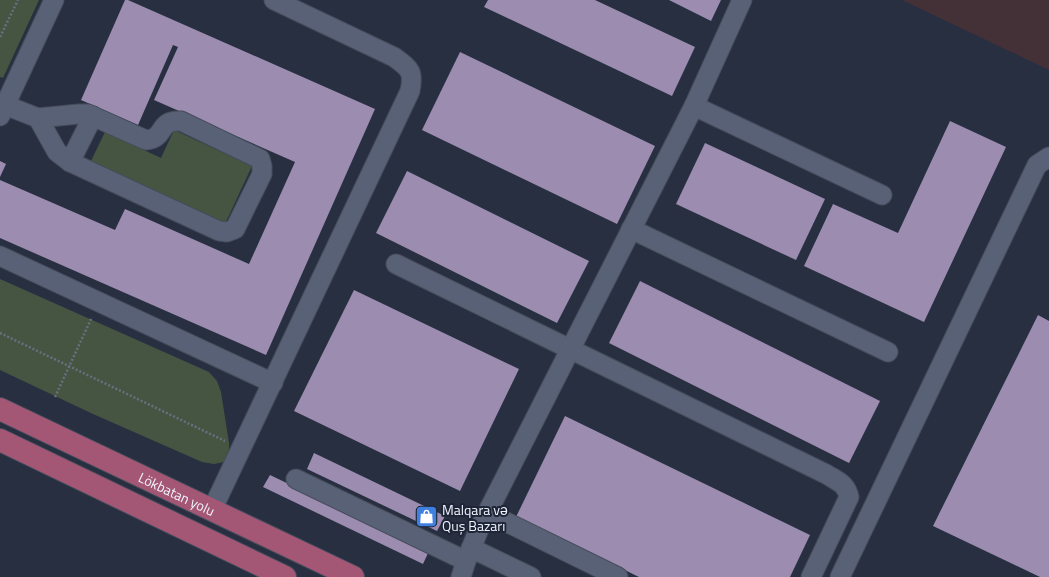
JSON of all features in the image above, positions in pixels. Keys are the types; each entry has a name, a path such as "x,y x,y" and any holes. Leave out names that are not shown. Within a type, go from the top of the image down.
{"main road":[{"name":"Lökbatan yolu","path":"0,409 353,577"},
{"name":"Lökbatan yolu","path":"0,440 285,577"}],"street":[{"path":"38,118 57,152 70,162 219,231 227,232 235,229 262,174 260,159 181,121 172,121 165,124 160,133 153,139 146,140 88,114 38,118 2,108 54,0"},
{"path":"212,510 410,91 413,79 409,68 394,57 274,0"},
{"path":"466,562 488,513 694,106 742,0"},
{"path":"694,106 882,195"},
{"path":"70,162 93,116"},
{"path":"840,577 1037,165 1049,157"},
{"path":"631,229 888,352"},
{"path":"0,256 273,383"},
{"path":"396,264 819,470 843,484 847,489 848,497 811,577"},
{"path":"296,479 466,562 531,577"},
{"path":"488,513 618,577"}],"path":[{"path":"0,38 18,0"},
{"path":"55,396 99,303"},
{"path":"0,333 241,449"}],"shaded area":[{"path":"902,0 1049,0 1049,70"}],"green space":[{"path":"0,0 39,0 3,78 0,77"},
{"path":"174,130 252,166 225,224 91,161 105,132 161,158"},
{"path":"0,279 209,372 217,381 221,392 229,443 229,454 224,462 214,464 202,462 93,414 0,370"}],"building":[{"path":"125,0 375,109 266,355 0,238 0,180 115,230 125,209 249,264 295,162 154,100 178,47 173,45 138,125 81,100"},
{"path":"488,0 595,0 695,47 672,96 484,7"},
{"path":"669,0 721,0 711,21"},
{"path":"460,52 655,146 617,224 422,130"},
{"path":"950,121 1006,147 924,322 804,266 833,204 898,233"},
{"path":"705,143 825,199 796,260 676,204"},
{"path":"0,161 6,164 0,177"},
{"path":"407,171 589,261 557,323 376,233"},
{"path":"640,281 880,401 849,463 609,343"},
{"path":"354,290 519,369 460,491 294,411"},
{"path":"1038,315 1049,321 1049,577 1040,577 933,526"},
{"path":"565,416 810,535 790,577 639,577 516,517"},
{"path":"314,453 445,516 437,531 307,469"},
{"path":"270,475 429,551 423,564 263,487"}],"place":[{"name":"Malqara və Quş Bazarı","path":"427,517"}]}
